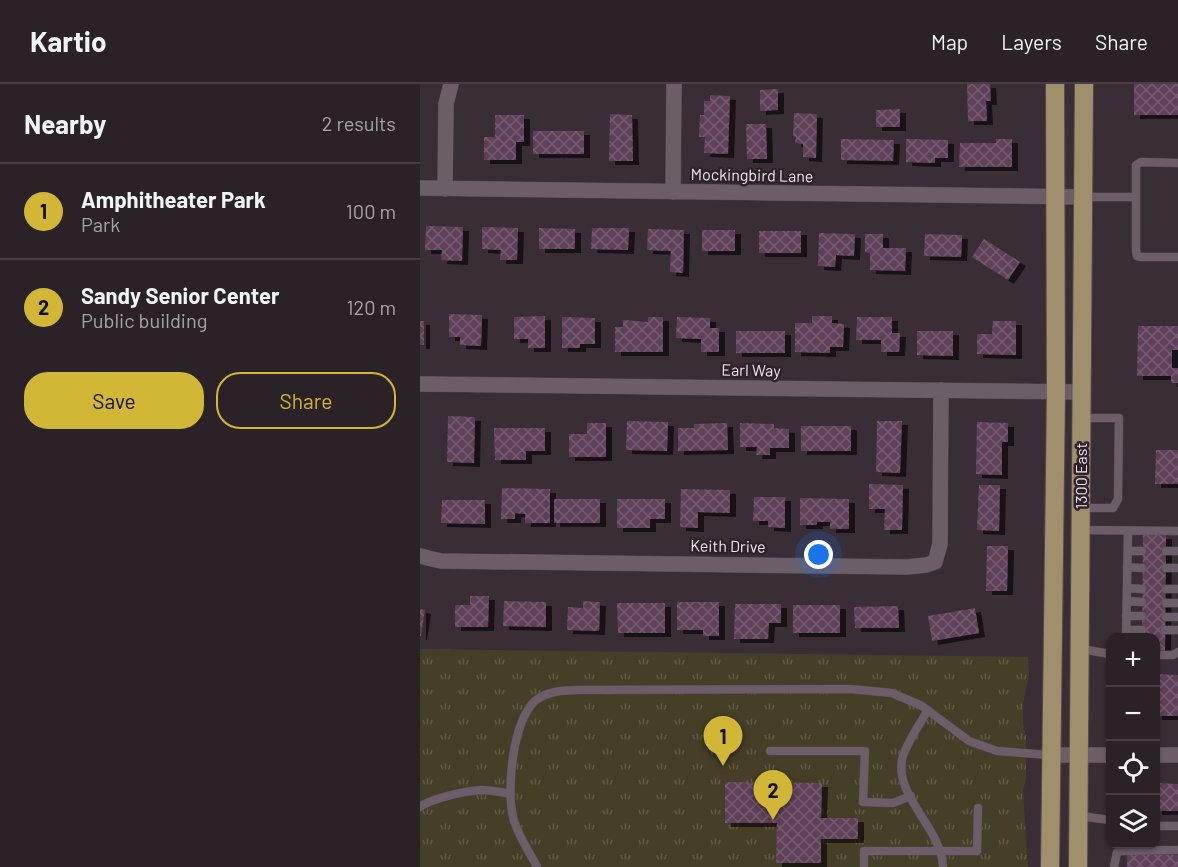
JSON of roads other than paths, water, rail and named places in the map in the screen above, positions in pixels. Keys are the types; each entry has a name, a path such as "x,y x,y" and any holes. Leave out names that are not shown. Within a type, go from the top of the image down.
{"main road":[{"name":"1300 East","path":"1050,867 1056,392 1055,84"},
{"name":"1300 East","path":"1078,867 1084,84"}],"street":[{"path":"445,189 446,104 451,84"},
{"path":"673,192 674,84"},
{"name":"Mockingbird Lane","path":"420,188 1083,197"},
{"name":"Earl Way","path":"420,384 1082,392"},
{"name":"Keith Drive","path":"420,556 441,561 907,567 926,565 934,562 940,544 941,390"},
{"path":"1052,755 1106,756"},
{"path":"1160,756 1178,756"}],"lane":[{"path":"1178,163 1141,162 1137,165 1136,250 1137,256 1178,257"},
{"path":"1083,197 1137,197"},
{"path":"1081,508 1113,508 1118,499 1119,427 1119,418 1082,418"},
{"path":"1081,530 1178,531"},
{"path":"1126,633 1128,531"},
{"path":"1128,551 1142,551"},
{"path":"1166,551 1178,551"},
{"path":"1128,567 1142,568"},
{"path":"1166,568 1178,568"},
{"path":"1127,588 1142,589"},
{"path":"1166,589 1178,589"},
{"path":"1127,601 1142,602"},
{"path":"1166,603 1178,603"},
{"path":"1126,616 1142,616"},
{"path":"1166,617 1178,617"},
{"path":"1130,633 1142,630"},
{"path":"1165,630 1178,630"},
{"path":"1081,649 1106,653"},
{"path":"1160,656 1173,655 1178,652"},
{"path":"537,867 513,819 511,769 526,713 536,701 549,693 591,690 851,689 892,693 928,710 969,741 997,751 1052,755"},
{"path":"928,710 902,760 904,785 940,850 943,867"},
{"path":"770,751 865,751 863,802 893,802 911,796"},
{"path":"420,807 451,796 481,790 511,794"},
{"path":"864,867 864,851 977,851 978,808"},
{"path":"1078,816 1106,820"},
{"path":"1160,826 1178,826"},
{"path":"1114,867 1117,852 1178,850"}],"place":[{"name":"Amphitheater Park","path":"723,766"},
{"name":"Sandy Senior Center","path":"773,820"}]}
